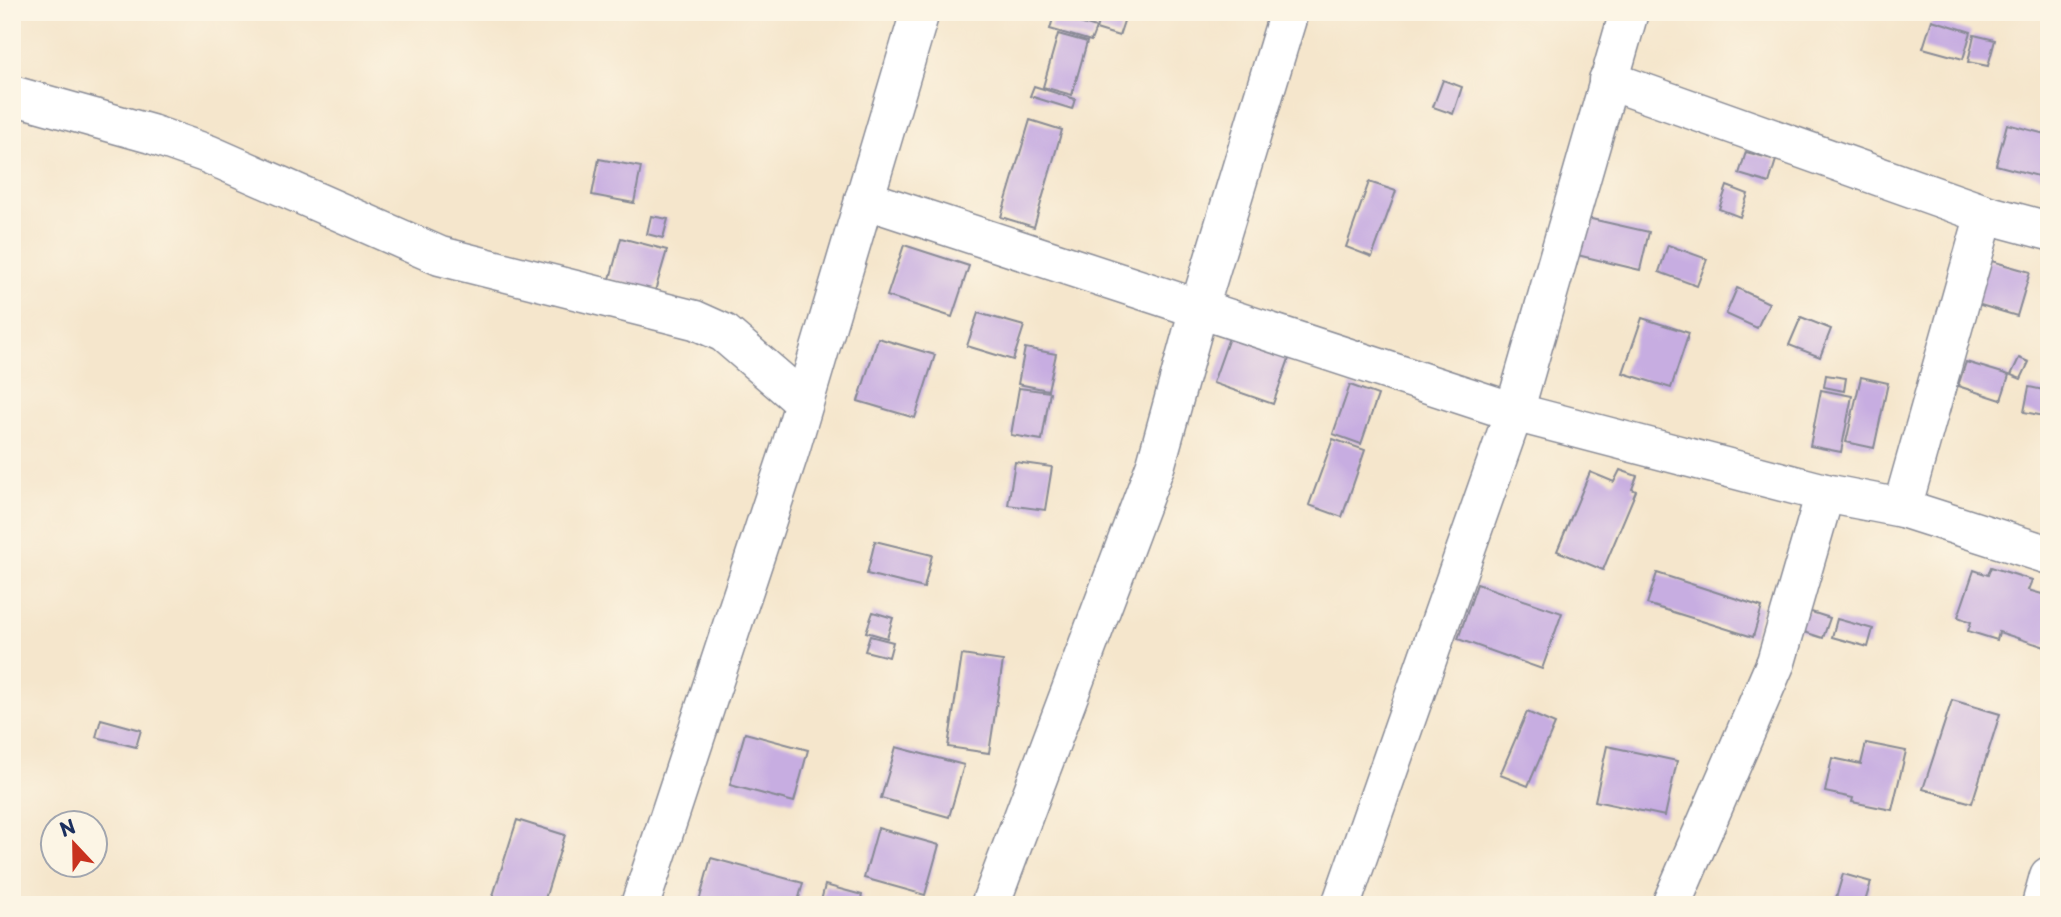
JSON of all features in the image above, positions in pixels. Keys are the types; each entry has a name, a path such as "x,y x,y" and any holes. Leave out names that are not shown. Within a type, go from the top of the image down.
{"street":[{"path":"640,905 804,402 920,12"},
{"path":"990,905 1156,464 1199,307 1289,12"},
{"path":"1341,905 1514,412 1629,12"},
{"path":"1608,80 1985,215 2049,231"},
{"path":"12,95 151,134 208,154 440,256 695,320 724,333 804,402"},
{"path":"864,199 1514,412 1825,493 1902,508 2049,555"},
{"path":"1902,508 1985,215"},
{"path":"1671,905 1776,662 1825,493"},
{"path":"2041,905 2049,876"}],"building":[{"path":"1101,12 1127,12 1119,36 1096,29"},
{"path":"1054,15 1096,28 1091,41 1050,29"},
{"path":"1932,20 1971,32 1963,59 1923,48"},
{"path":"1058,34 1087,42 1072,95 1043,87"},
{"path":"1974,35 1995,40 1988,66 1968,62"},
{"path":"1443,80 1462,87 1453,114 1433,107"},
{"path":"1034,86 1075,99 1072,109 1030,96"},
{"path":"1030,120 1062,130 1034,227 1001,217"},
{"path":"2007,124 2049,135 2049,152 2042,177 1996,165"},
{"path":"1746,152 1776,160 1769,183 1739,174"},
{"path":"599,159 641,167 634,203 592,195"},
{"path":"1369,182 1396,191 1372,257 1346,247"},
{"path":"1727,186 1748,194 1740,217 1719,209"},
{"path":"651,216 668,219 663,238 647,234"},
{"path":"1578,216 1649,232 1640,270 1569,253"},
{"path":"621,238 667,250 655,291 610,279"},
{"path":"904,245 969,266 952,317 887,296"},
{"path":"1668,245 1707,259 1697,286 1659,272"},
{"path":"1988,260 2030,272 2017,316 1974,303"},
{"path":"1737,288 1769,303 1757,328 1726,314"},
{"path":"978,313 1024,326 1013,360 967,346"},
{"path":"1801,317 1831,329 1820,357 1789,345"},
{"path":"1642,318 1689,333 1671,388 1623,373"},
{"path":"1231,332 1291,353 1273,404 1213,383"},
{"path":"878,338 935,355 915,418 858,401"},
{"path":"1025,348 1056,354 1048,390 1018,384"},
{"path":"2019,358 2029,362 2021,379 2011,375"},
{"path":"1966,362 2009,375 2001,400 1958,386"},
{"path":"1826,375 1846,378 1844,391 1824,387"},
{"path":"1861,377 1888,383 1874,448 1846,442"},
{"path":"1350,385 1378,395 1361,444 1333,434"},
{"path":"2029,387 2049,391 2049,417 2024,412"},
{"path":"1019,388 1050,392 1042,440 1011,435"},
{"path":"1821,390 1852,396 1841,452 1810,446"},
{"path":"1333,439 1365,450 1342,517 1309,505"},
{"path":"1015,462 1052,467 1045,510 1008,505"},
{"path":"1620,470 1637,476 1632,489 1636,491 1603,570 1557,551 1590,472 1614,482"},
{"path":"875,541 932,555 924,588 867,574"},
{"path":"1991,567 2032,580 2028,590 2049,596 2049,636 2045,647 1999,632 1997,640 1968,631 1971,622 1958,617 1974,570 1988,575"},
{"path":"1657,573 1762,607 1753,637 1647,604"},
{"path":"1477,584 1562,613 1542,669 1458,639"},
{"path":"1802,609 1830,618 1823,638 1795,629"},
{"path":"873,612 893,618 887,638 866,632"},
{"path":"1837,619 1873,629 1868,647 1832,637"},
{"path":"870,636 893,642 889,657 865,651"},
{"path":"962,655 1003,661 989,753 948,747"},
{"path":"1952,700 2000,714 1972,803 1923,789"},
{"path":"1527,712 1555,724 1528,786 1500,775"},
{"path":"101,719 141,730 136,747 96,737"},
{"path":"745,733 808,750 794,802 730,785"},
{"path":"1866,743 1906,751 1892,810 1852,802 1853,798 1825,792 1832,758 1861,764"},
{"path":"1607,746 1677,761 1665,816 1595,801"},
{"path":"896,747 964,765 949,817 881,798"},
{"path":"517,820 565,835 543,905 490,905"},
{"path":"878,828 939,845 925,895 864,878"},
{"path":"711,858 803,883 797,905 698,905"},
{"path":"1843,874 1871,882 1864,905 1834,905"},
{"path":"825,885 862,895 860,905 820,905"}]}
